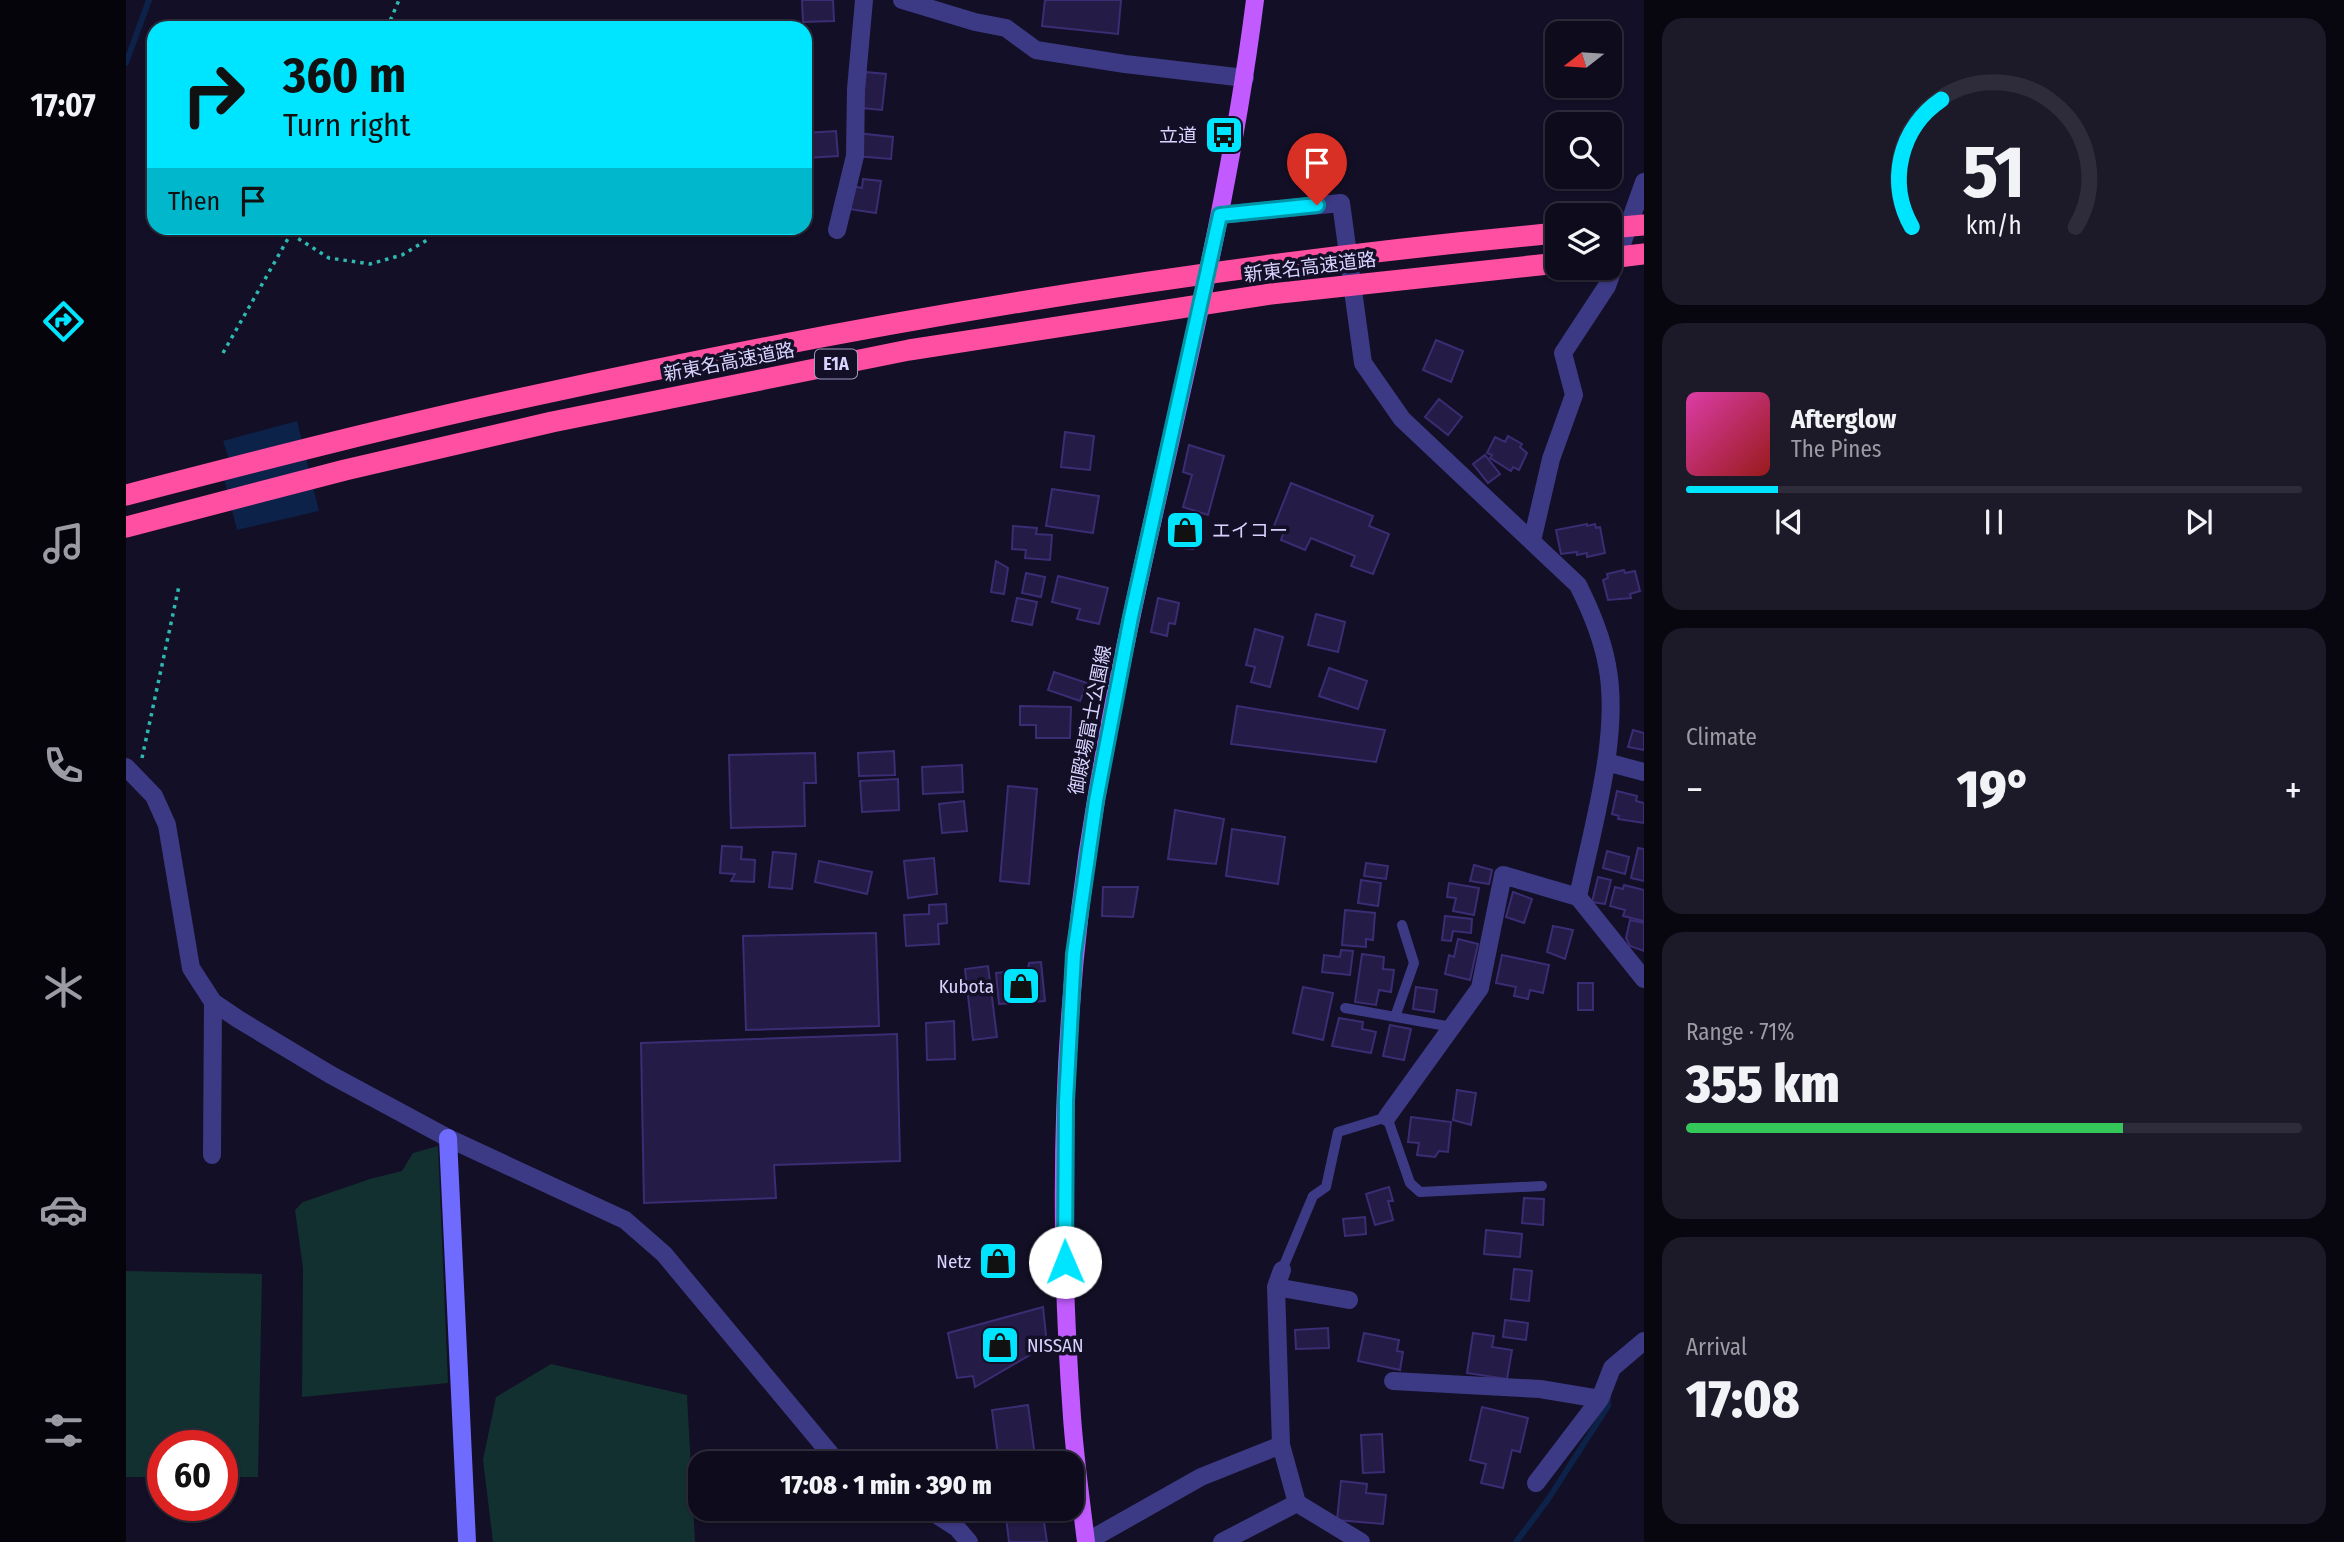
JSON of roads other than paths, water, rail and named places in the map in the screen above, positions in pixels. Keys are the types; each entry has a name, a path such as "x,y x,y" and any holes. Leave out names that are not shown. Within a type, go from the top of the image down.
{"highway":[{"path":"1622,227 1644,225"},
{"name":"新東名高速道路","path":"126,495 341,440 545,393 891,325 1065,294 1269,264 1545,234"},
{"path":"1622,257 1644,254"},
{"name":"新東名高速道路","path":"126,527 345,470 552,422 909,350 1271,294 1545,264"}],"main road":[{"name":"御殿場富士公園線","path":"1086,1542 1072,1421 1064,1223 1066,1101 1074,954 1096,801 1126,643 1220,215 1245,78 1255,0"}],"street":[{"path":"837,230 855,156 856,89 864,0"},
{"path":"902,0 937,5 1006,28 1036,50 1245,78"},
{"path":"1532,541 1551,459 1574,395 1563,353 1607,286 1644,181"},
{"path":"1220,215 1341,203 1363,363 1402,419 1578,585 1594,618 1608,667 1611,709 1606,762 1577,897"},
{"path":"1606,762 1644,772"},
{"path":"132,774 154,796 167,825 191,968 213,1002 331,1074 449,1138 625,1220 664,1254 828,1451"},
{"path":"1387,1117 1479,988 1503,875 1577,897 1644,979"},
{"path":"212,1155 213,1002"},
{"path":"449,1138 467,1542"},
{"path":"1349,1300 1279,1279 1281,1445 1297,1503 1362,1542"},
{"path":"1536,1483 1600,1398 1612,1368 1644,1341"},
{"path":"1392,1381 1540,1389 1600,1398"},
{"path":"1086,1542 1201,1477 1281,1445"},
{"path":"1222,1542 1297,1503"},
{"path":"946,1521 957,1528 969,1542"}],"lane":[{"path":"1395,1017 1414,963 1402,925"},
{"path":"1345,1008 1452,1027"},
{"path":"1279,1279 1313,1196 1326,1187 1338,1132 1387,1117 1410,1183 1420,1192 1542,1186"}],"water":[{"path":"297,421 319,511 237,530 220,462 229,459 223,441"}],"waterway":[{"path":"126,63 149,0"},
{"path":"1516,1542 1547,1501 1608,1406 1608,1397"}],"place":[{"name":"立道","path":"1224,135"},
{"name":"エイコー","path":"1185,530"},
{"name":"Kubota","path":"1021,986"},
{"name":"Netz","path":"998,1261"},
{"name":"NISSAN","path":"1000,1345"}]}
